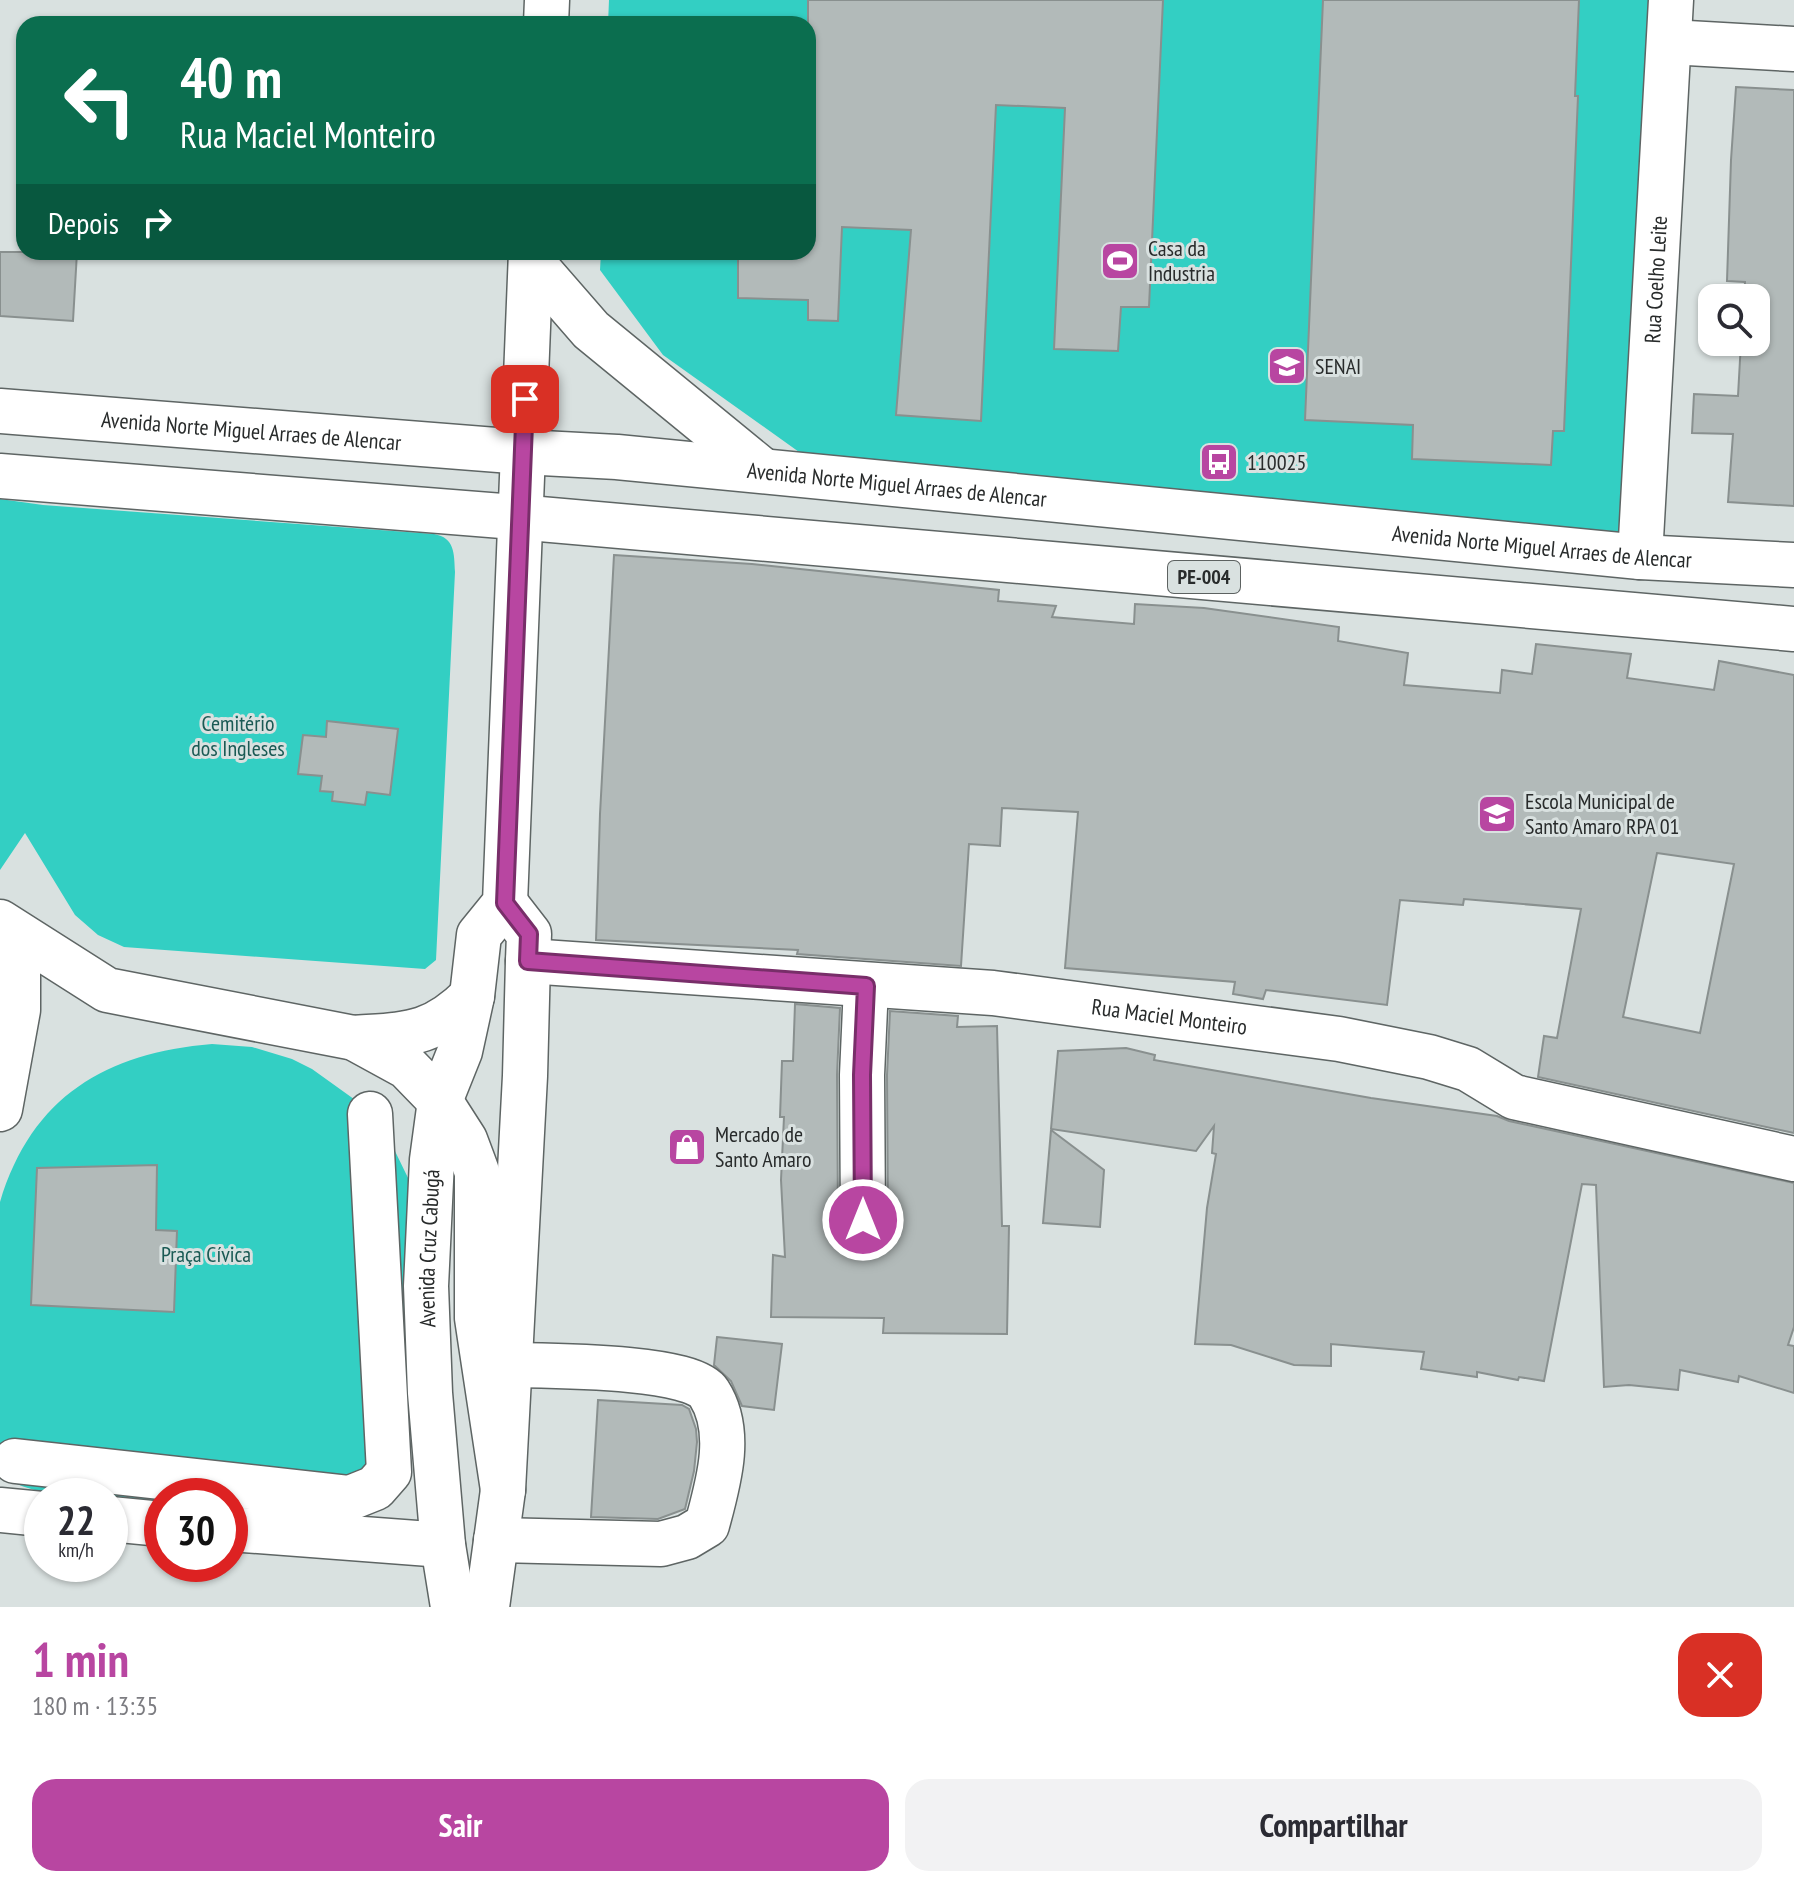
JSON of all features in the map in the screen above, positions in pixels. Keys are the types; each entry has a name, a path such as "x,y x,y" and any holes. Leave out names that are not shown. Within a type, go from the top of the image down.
{"main road":[{"path":"1671,21 1794,49"},
{"name":"Rua Coelho Leite","path":"1640,557 1671,21"},
{"path":"487,1607 503,1490 525,1076 529,934 505,903 531,260"},
{"path":"534,260 591,330 762,470"},
{"name":"Avenida Norte Miguel Arraes de Alencar","path":"0,411 617,457 1640,557 1794,565"},
{"name":"PE-004","path":"0,476 1794,629"},
{"name":"Avenida Cruz Cabugá","path":"453,1607 443,1545 430,1393 426,1286 432,1160 440,1101 460,1051 472,996 479,935 505,903"},
{"path":"0,922 107,990 354,1038 410,1034 429,1028 453,1015 472,996"},
{"path":"0,936 18,970 18,1010 0,1109"},
{"name":"Rua Maciel Monteiro","path":"528,961 993,993 1339,1039 1429,1057 1468,1069 1514,1097 1794,1159"},
{"path":"863,1220 862,1075 866,986"},
{"path":"354,1038 407,1067 440,1101 465,1140 477,1172 477,1318 503,1490"},
{"path":"15,1461 350,1498 375,1488 389,1472 370,1114"},
{"path":"496,1540 661,1544 687,1537 707,1525 719,1482 722,1423 708,1391 692,1380 640,1371 510,1365"},
{"path":"0,1510 24,1512"},
{"path":"248,1530 443,1545"}],"green space":[{"name":"Casa da Industria","path":"609,0 1653,0 1623,534 820,467 663,355 600,270 601,260 816,260 816,16 608,16"},
{"name":"Cemitério dos Ingleses","path":"0,499 43,505 434,534 450,543 455,572 436,960 425,969 124,947 98,935 75,915 25,833 0,870"},
{"name":"Praça Cívica","path":"212,1044 252,1047 292,1059 312,1069 358,1102 392,1145 410,1182 413,1414 409,1445 397,1471 248,1487 248,1478 144,1478 144,1499 128,1499 128,1478 24,1478 24,1486 0,1474 0,1202 14,1165 32,1134 53,1108 78,1087 107,1070 174,1049"}],"building":[{"path":"808,0 1163,0 1149,307 1121,307 1118,351 1054,349 1065,108 996,105 981,421 896,415 911,230 842,227 838,321 808,320 808,300 738,298 738,260 816,260 816,16 808,16"},
{"path":"1323,0 1579,0 1564,431 1553,431 1551,465 1412,459 1413,425 1305,420"},
{"path":"1736,87 1794,90 1794,506 1728,502 1733,434 1692,433 1694,394 1738,396 1740,356 1770,356 1770,284 1727,281"},
{"path":"0,252 16,252 16,260 77,260 73,321 0,316"},
{"path":"614,555 752,564 999,590 998,601 1056,606 1052,617 1134,624 1135,604 1204,608 1339,627 1338,641 1408,653 1404,685 1500,693 1502,670 1532,674 1536,644 1631,654 1627,678 1714,690 1719,661 1794,675 1794,1133 1538,1077 1544,1036 1557,1038 1581,909 1464,899 1463,905 1400,900 1387,1005 1266,990 1263,999 1233,994 1235,982 1065,968 1078,812 1002,808 1000,846 969,844 961,966 797,954 798,950 596,940","holes":["1657,853 1734,864 1700,1033 1623,1017"]},
{"path":"327,721 398,729 390,795 367,792 365,805 332,801 333,792 320,791 322,776 298,774 303,735 326,737"},
{"path":"795,1004 840,1008 838,1220 842,1233 851,1242 862,1245 876,1241 885,1232 888,1220 890,1011 958,1016 957,1027 997,1026 1002,1226 1009,1226 1007,1334 883,1333 884,1318 771,1317 773,1255 785,1257 781,1180 784,1117 780,1117 782,1061 793,1061"},
{"path":"1126,1048 1155,1055 1154,1060 1371,1098 1497,1116 1794,1183 1794,1327 1788,1345 1794,1346 1794,1393 1739,1376 1738,1382 1680,1370 1678,1390 1629,1385 1604,1387 1596,1185 1582,1184 1544,1381 1519,1377 1518,1380 1477,1372 1477,1377 1421,1369 1424,1352 1331,1344 1331,1366 1294,1365 1231,1345 1195,1344 1207,1208 1216,1154 1212,1153 1214,1126 1196,1151 1051,1129 1058,1051"},
{"path":"1051,1130 1104,1170 1100,1227 1043,1223"},
{"path":"157,1165 156,1230 177,1231 174,1312 31,1305 37,1168"},
{"path":"717,1337 782,1344 774,1410 742,1406 731,1381 714,1365"},
{"path":"598,1400 682,1405 689,1409 697,1442 685,1509 658,1519 591,1517"}],"place":[{"name":"Casa da Industria","path":"1120,261"},
{"name":"SENAI","path":"1287,366"},
{"name":"110025","path":"1219,462"},
{"name":"Escola Municipal de Santo Amaro RPA 01","path":"1497,814"},
{"name":"Mercado de Santo Amaro","path":"687,1147"}],"route":[{"path":"525,399 505,903 529,934 528,961 866,986 862,1075 863,1220"}]}
